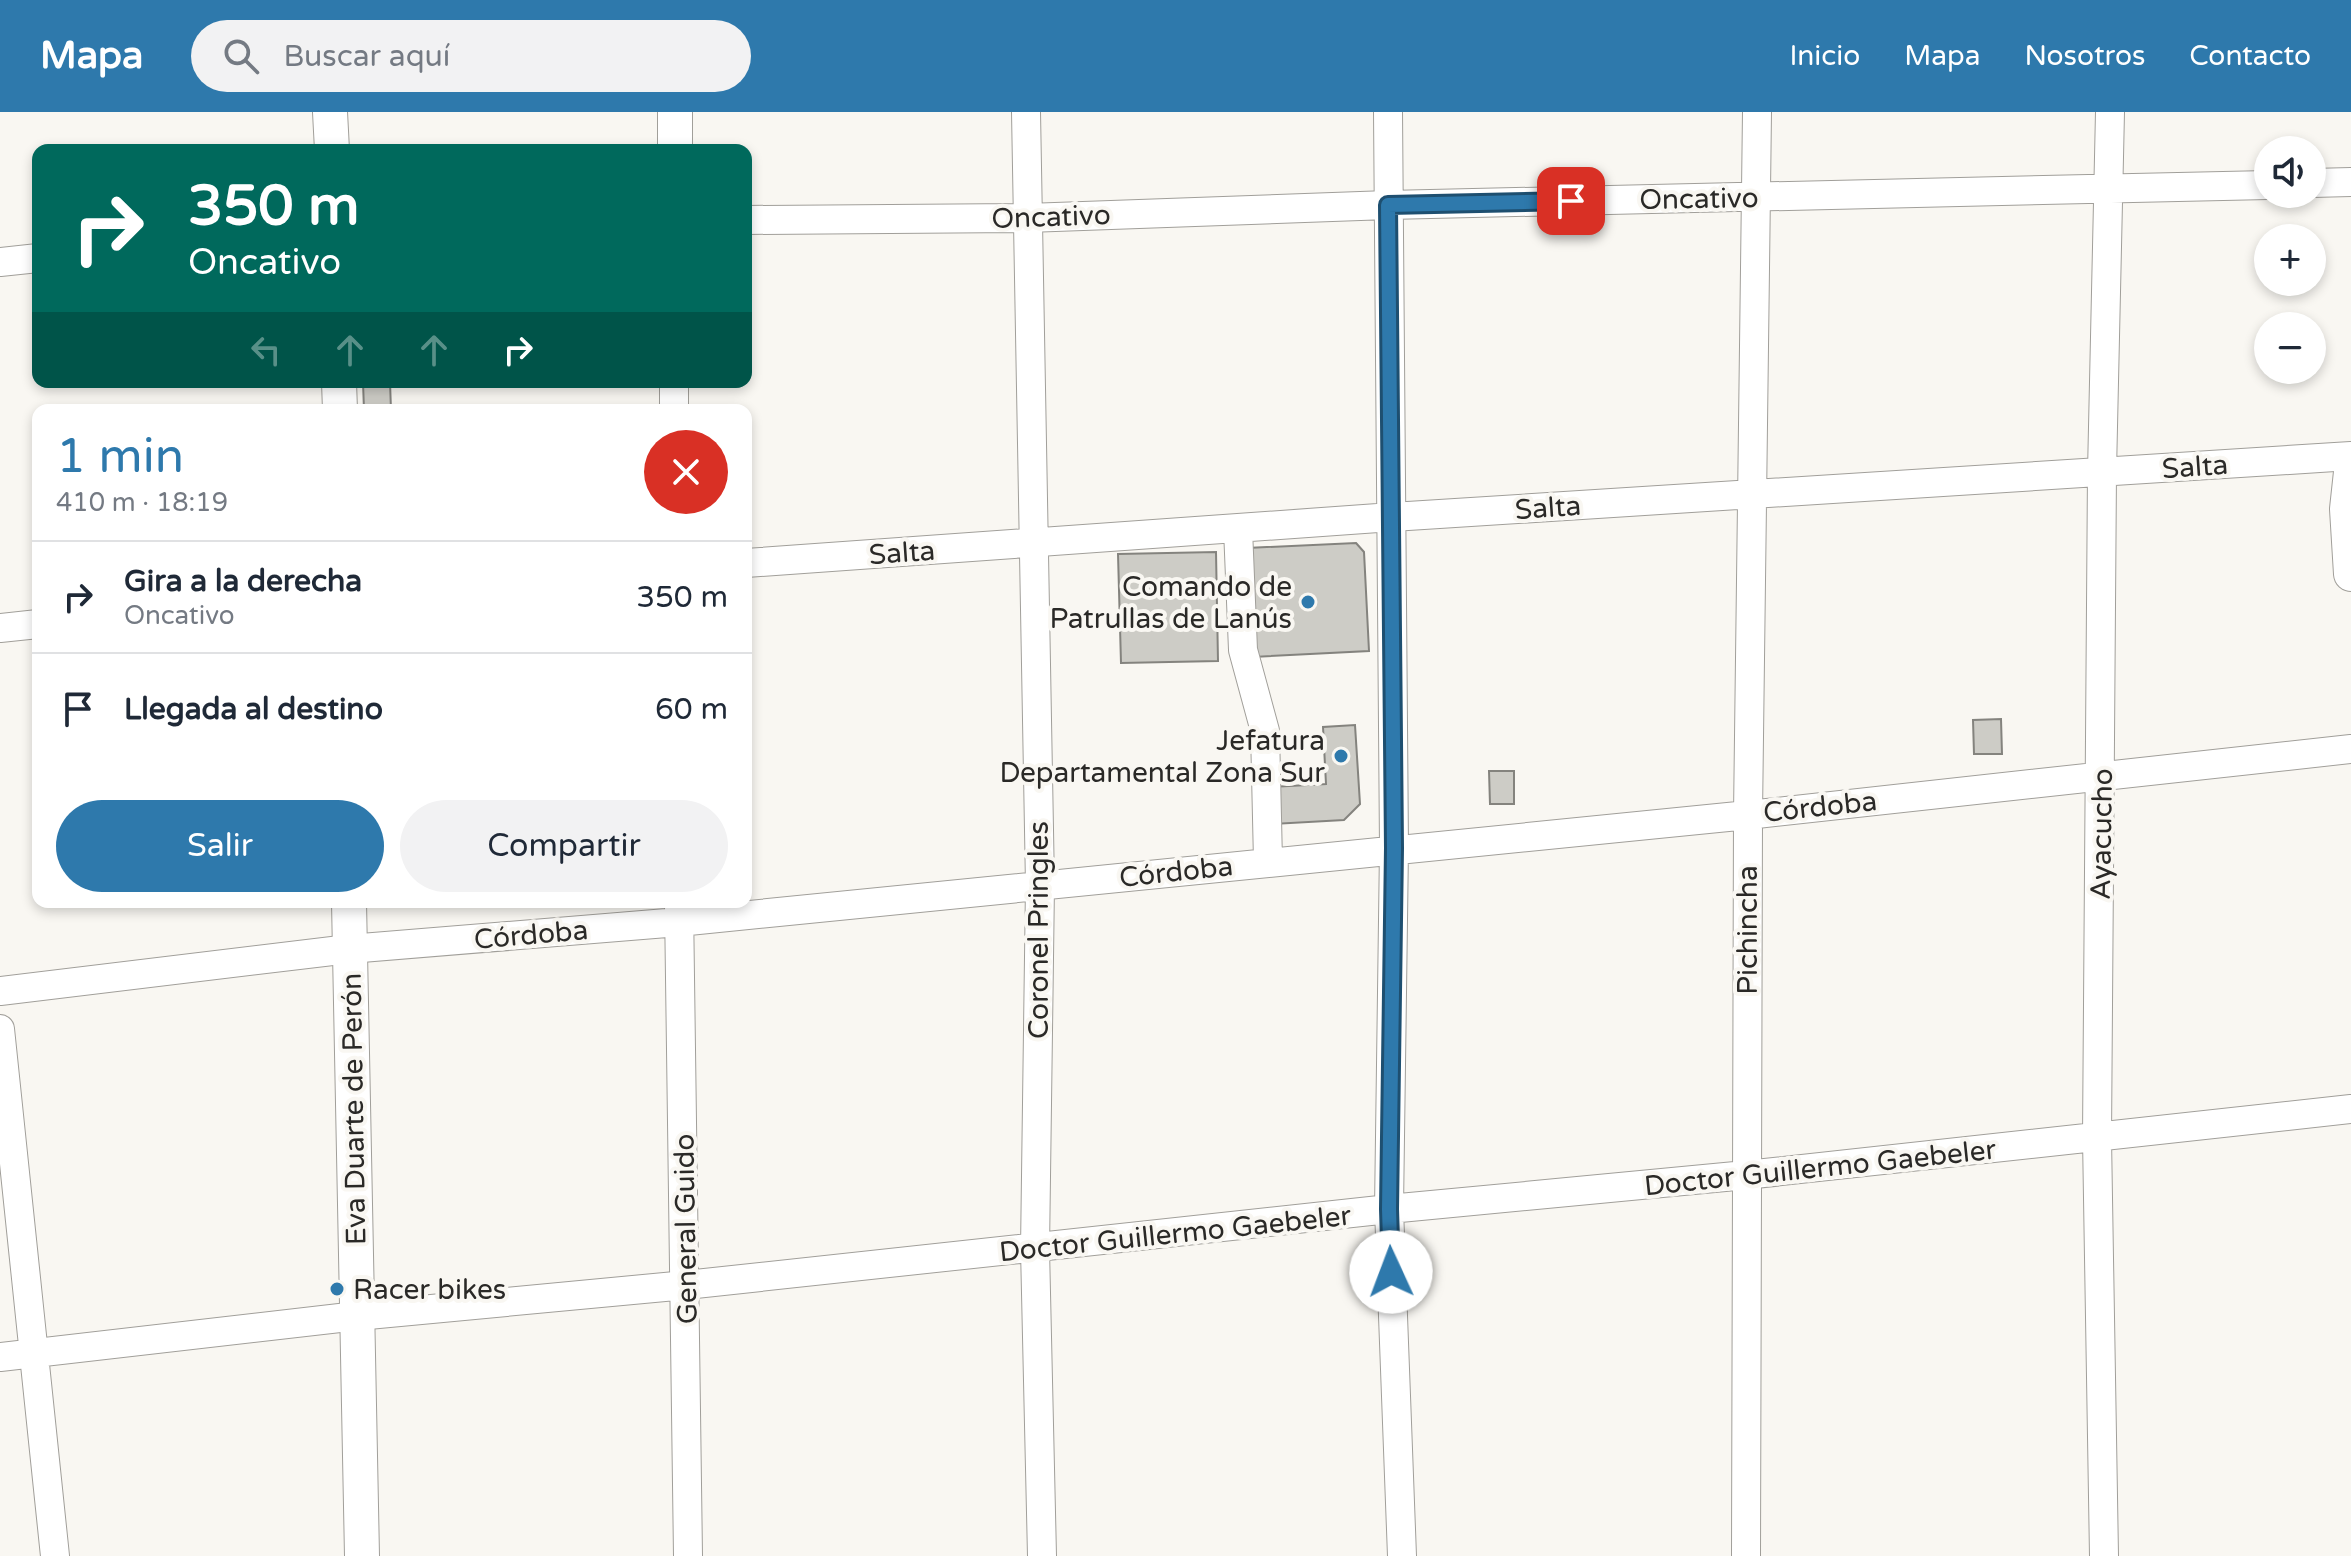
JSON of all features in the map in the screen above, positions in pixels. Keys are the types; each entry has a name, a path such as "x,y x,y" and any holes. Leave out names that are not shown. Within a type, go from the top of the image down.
{"main road":[{"path":"330,112 332,144"},
{"path":"675,112 675,144"},
{"path":"2351,472 2347,509 2351,574"},
{"name":"Eva Duarte de Perón","path":"349,908 362,1556"}],"street":[{"name":"Coronel Pringles","path":"1026,112 1040,885 1035,1249 1042,1556"},
{"path":"1388,112 1394,848 1389,1209 1402,1556"},
{"name":"Pichincha","path":"1746,1556 1748,815 1757,112"},
{"name":"Ayacucho","path":"2104,1556 2097,1138 2102,472 2110,112"},
{"path":"2326,183 2351,182"},
{"name":"Oncativo","path":"752,220 1027,218 1388,205 2254,185"},
{"path":"0,262 32,259"},
{"name":"Salta","path":"752,563 1392,517 2351,456"},
{"path":"1238,529 1243,650 1265,731 1268,861"},
{"path":"0,628 32,625"},
{"name":"Córdoba","path":"752,907 1040,885 1748,815 2351,749"},
{"name":"Córdoba","path":"0,991 349,949 732,908"},
{"name":"General Guido","path":"679,912 688,1556"},
{"path":"0,1029 55,1556"},
{"name":"Doctor Guillermo Gaebeler","path":"0,1357 357,1316 1035,1249 2351,1109"}],"building":[{"path":"363,388 390,388 391,404 364,404"},
{"name":"Comando de Patrullas de Lanús","path":"1356,543 1364,552 1369,651 1253,657 1247,548"},
{"path":"1216,552 1218,661 1121,663 1118,554"},
{"path":"2001,719 2002,754 1974,754 1973,720"},
{"name":"Jefatura Departamental Zona Sur","path":"1355,725 1360,804 1344,820 1273,824 1270,787 1326,784 1323,727"},
{"path":"1489,771 1514,771 1514,804 1490,804"}],"place":[{"name":"Comando de Patrullas de Lanús","path":"1308,602"},
{"name":"Jefatura Departamental Zona Sur","path":"1341,756"},
{"name":"Racer bikes","path":"337,1289"}],"route":[{"path":"1391,1272 1389,1209 1394,848 1388,205 1571,201"}]}
